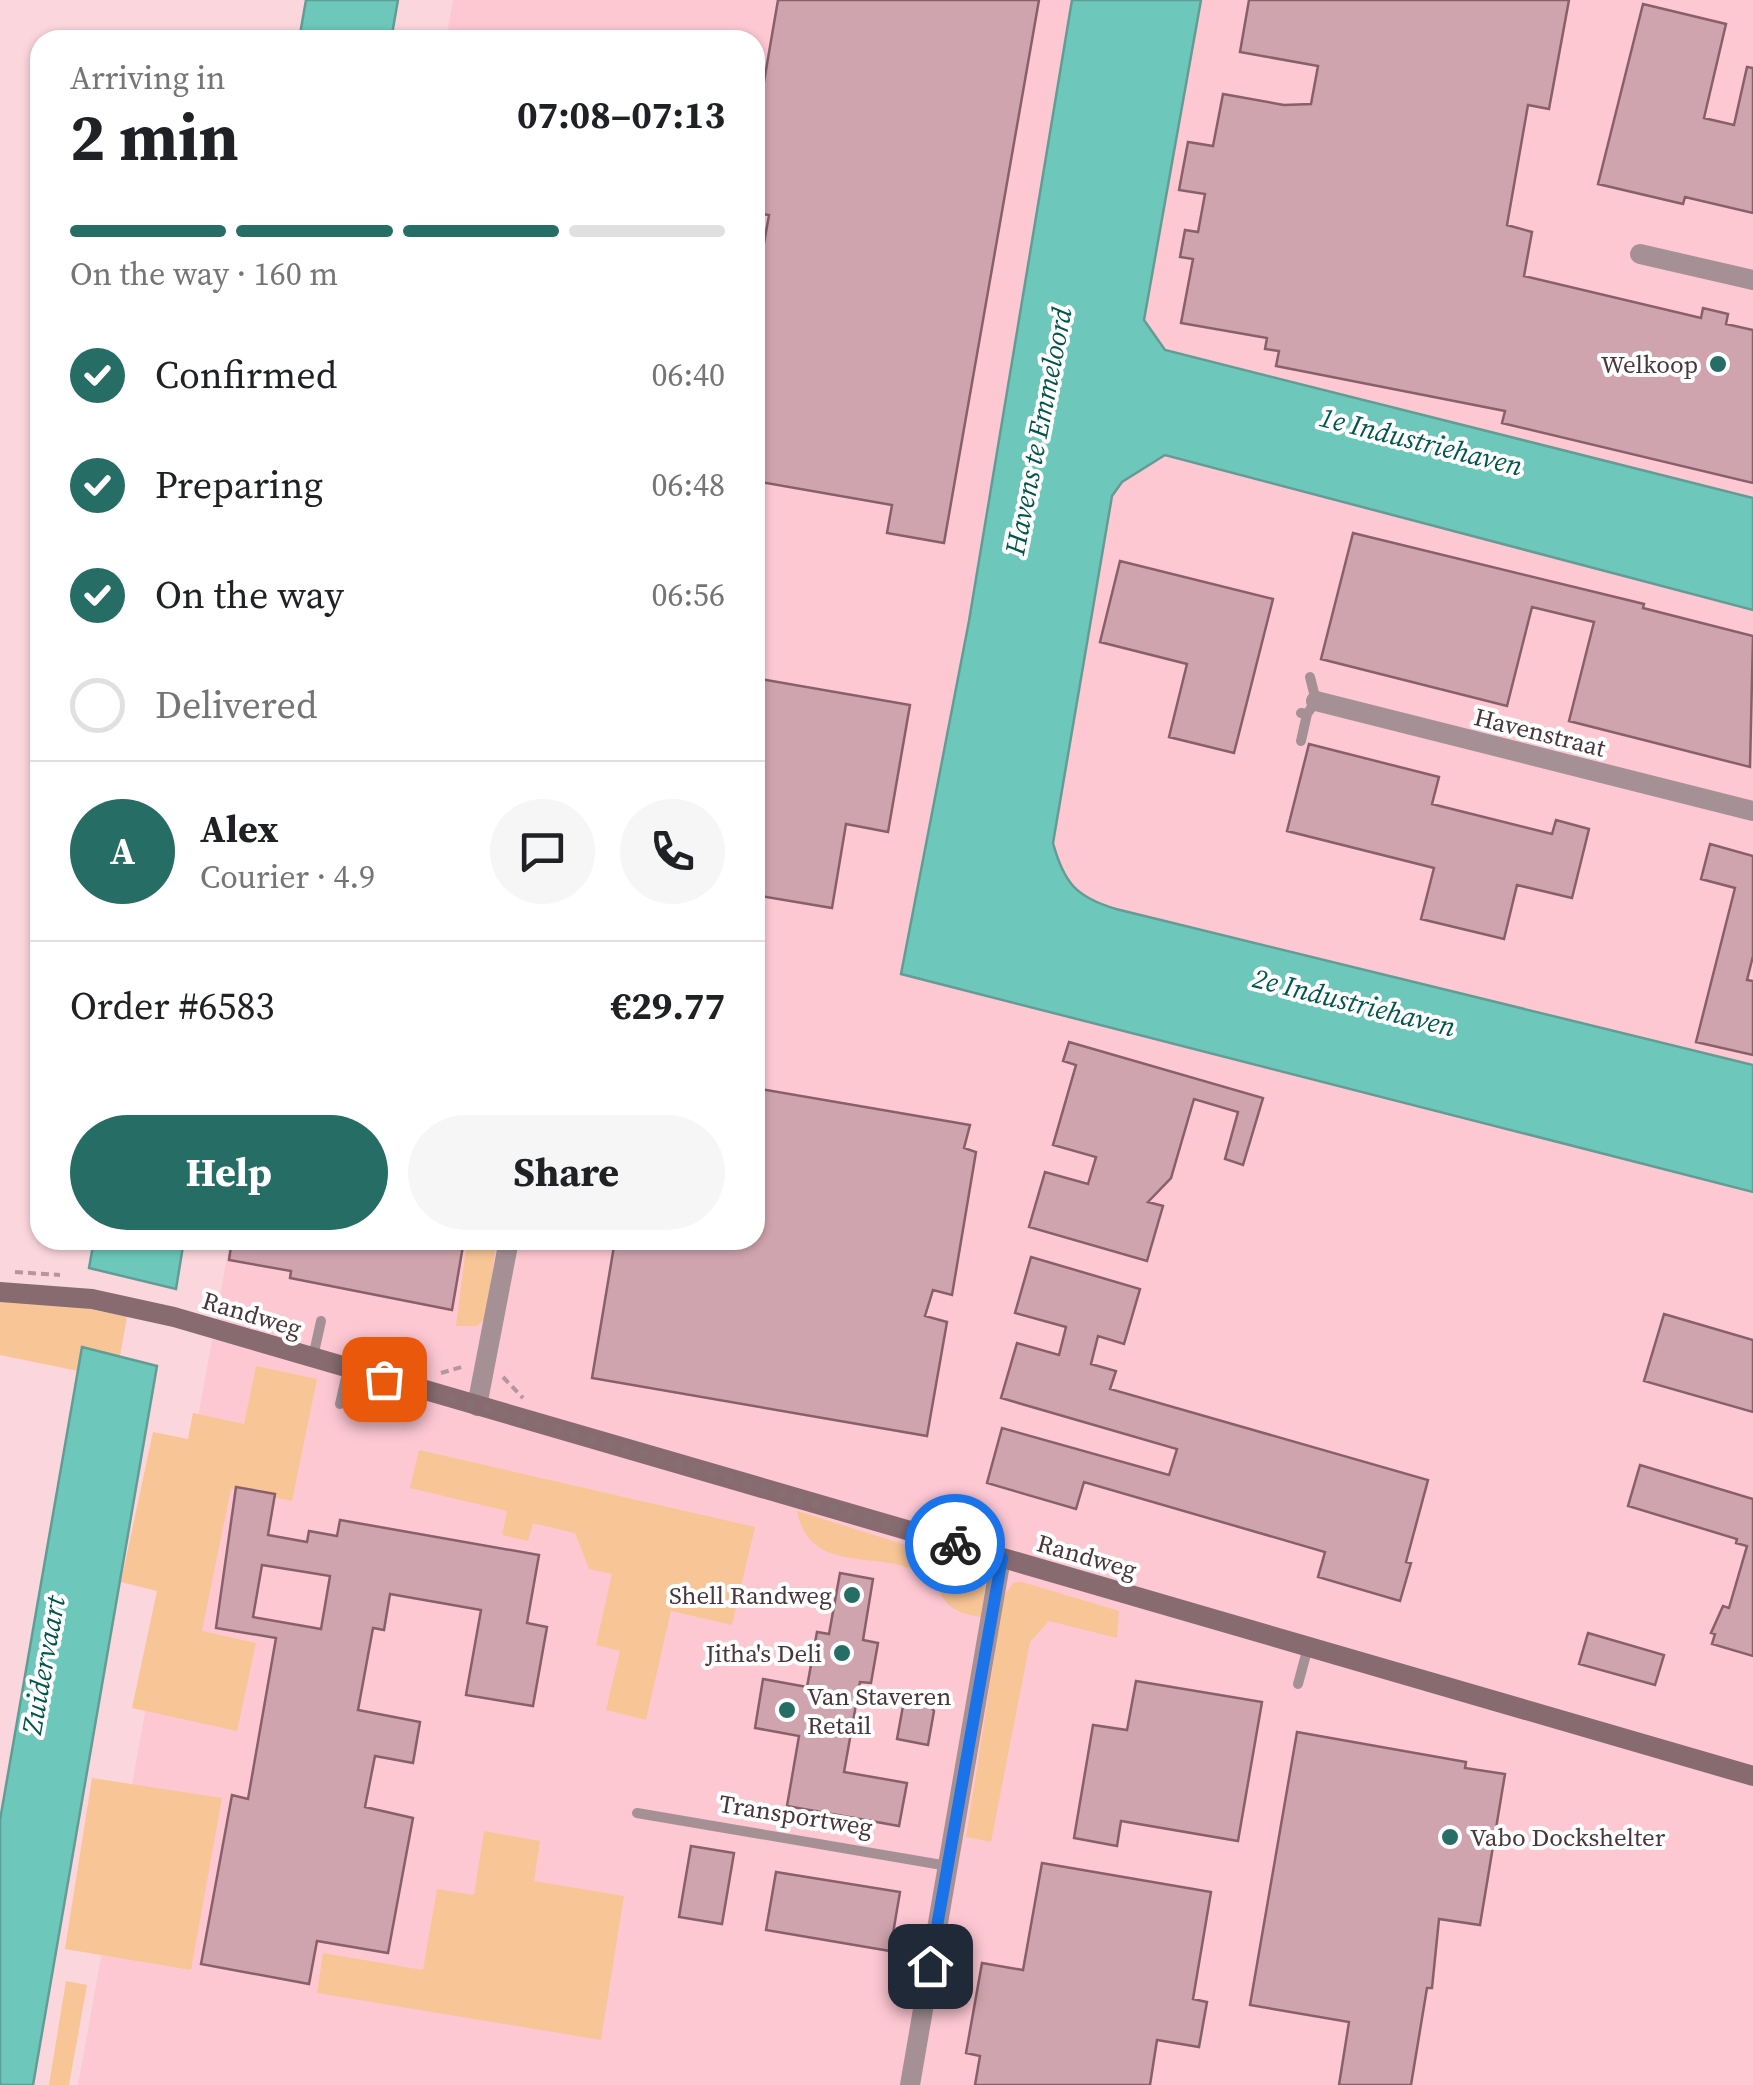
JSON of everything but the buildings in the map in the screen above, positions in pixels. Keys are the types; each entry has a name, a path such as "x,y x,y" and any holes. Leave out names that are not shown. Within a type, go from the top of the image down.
{"street":[{"path":"1640,254 1753,280"},
{"name":"Havenstraat","path":"1308,710 1753,811"},
{"path":"477,1406 506,1250"},
{"name":"Randweg","path":"0,1292 92,1299 146,1310 1753,1776"},
{"path":"910,2085 1002,1558"}],"lane":[{"path":"1301,741 1310,677"},
{"path":"312,1358 321,1320"},
{"path":"340,1404 348,1369"},
{"path":"1298,1684 1308,1646"},
{"name":"Transportweg","path":"636,1814 948,1866"}],"path":[{"path":"434,1373 476,1367"},
{"path":"494,1373 509,1380 522,1398 534,1402"}],"shaded area":[{"path":"453,0 1753,0 1753,2085 78,2085 228,1250 765,1250 765,30 448,30"},
{"path":"466,1250 495,1250 485,1319 477,1326 456,1326"},
{"path":"0,1301 61,1303 127,1317 120,1356 83,1347 78,1371 0,1355"},
{"path":"256,1366 317,1379 292,1501 231,1489 202,1631 256,1643 237,1731 132,1708 157,1591 121,1582 153,1432 188,1439 193,1413 244,1424"},
{"path":"419,1450 755,1527 732,1625 671,1611 646,1720 606,1710 620,1651 596,1645 612,1574 589,1569 575,1533 533,1523 528,1541 502,1535 507,1511 410,1488"},
{"path":"797,1511 983,1569 986,1580 981,1617 949,1605 936,1586 920,1573 903,1566 830,1553 816,1545 804,1531"},
{"path":"1022,1582 1119,1611 1117,1638 1049,1621 1030,1642 991,1842 966,1837 1004,1596 1013,1583"},
{"path":"92,1778 222,1798 191,1970 65,1949"},
{"path":"484,1831 540,1841 534,1881 624,1896 601,2040 317,1993 323,1953 423,1970 437,1889 474,1895"},
{"path":"66,1981 87,1985 69,2085 49,2085"}],"water":[{"path":"306,0 398,0 393,30 301,30"},
{"path":"1072,0 1201,0 1144,320 1165,350 1753,498 1753,610 1165,455 1122,482 1112,496 1053,843 1067,878 1081,893 1116,909 1753,1065 1753,1192 901,974 969,621"},
{"path":"92,1250 182,1250 176,1289 89,1268"},
{"name":"Zuidervaart","path":"82,1347 157,1366 33,2085 0,2085 0,1820"}],"way so far":[{"path":"384,1379 955,1544"}],"place":[{"name":"Welkoop","path":"1718,364"},
{"name":"Shell Randweg","path":"852,1595"},
{"name":"Jitha's Deli","path":"842,1653"},
{"name":"Van Staveren Retail","path":"787,1710"},
{"name":"Vabo Dockshelter","path":"1450,1837"}],"route":[{"path":"930,1966 1002,1558 955,1544"}],"water label":[{"name":"Havens te Emmeloord","path":"1038,431"},
{"name":"1e Industriehaven","path":"1421,441"},
{"name":"2e Industriehaven","path":"1354,1002"}]}
